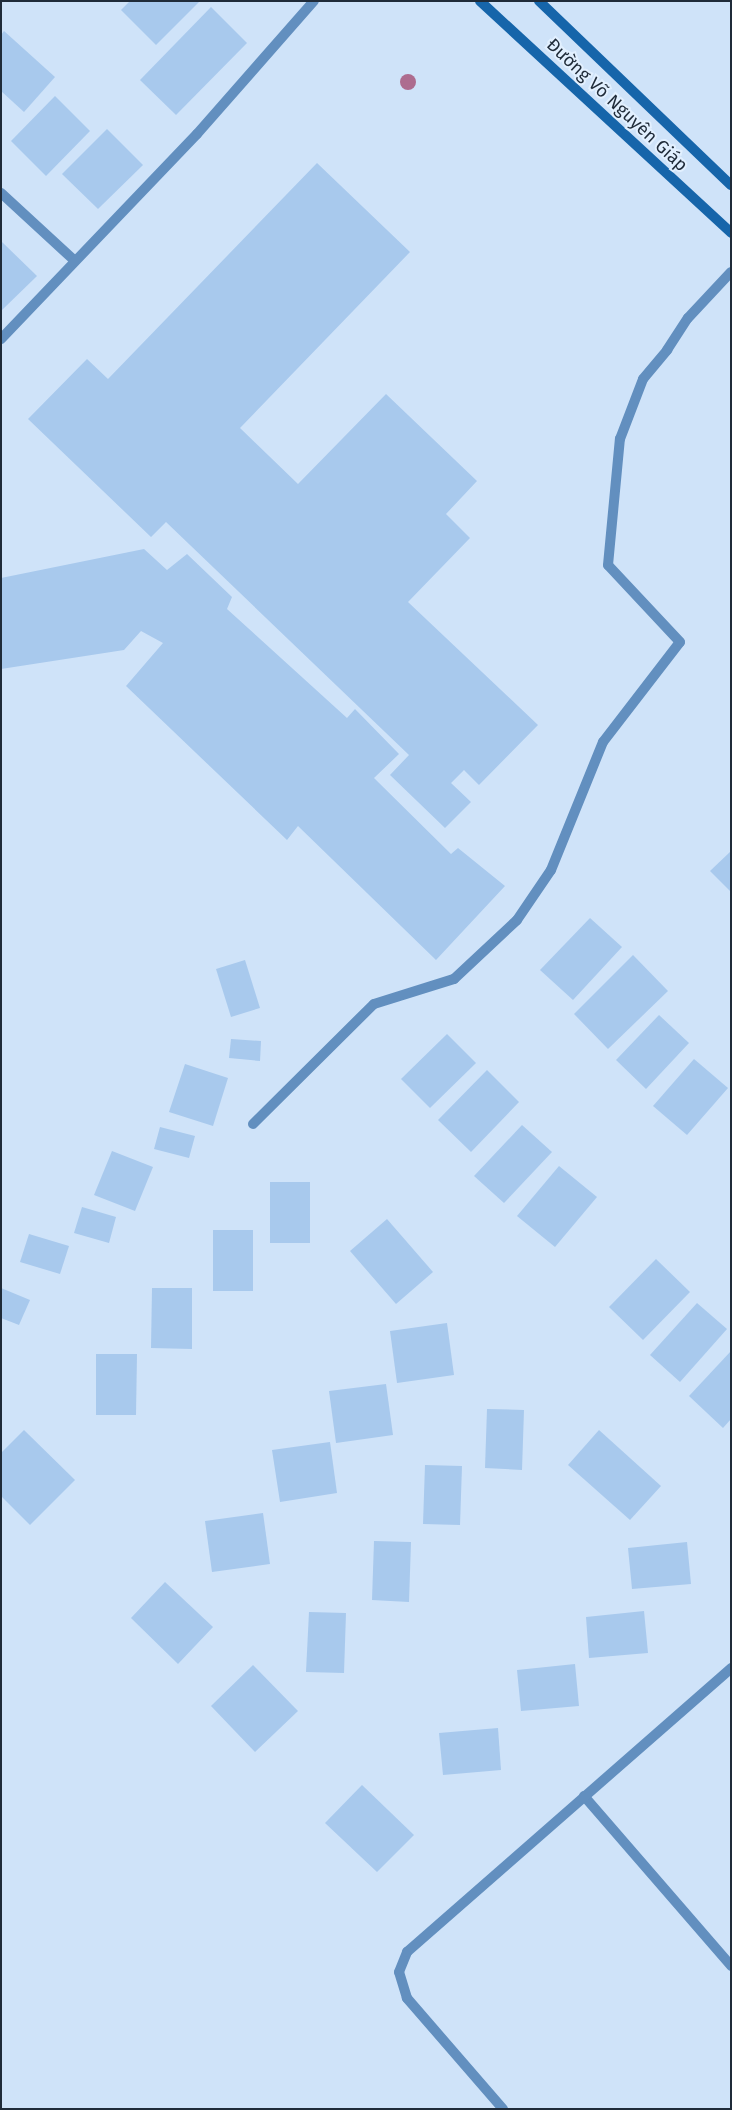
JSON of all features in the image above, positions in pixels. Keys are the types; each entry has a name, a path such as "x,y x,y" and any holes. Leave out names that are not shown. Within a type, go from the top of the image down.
{"main road":[{"name":"Đường Võ Nguyên Giáp","path":"480,1 731,233"},
{"name":"Đường Võ Nguyên Giáp","path":"539,1 731,185"}],"lane":[{"path":"1,339 197,134 314,1"},
{"path":"1,193 75,261"},
{"path":"253,1124 374,1004 454,980 517,920 551,870 603,742 680,642 608,564 620,439 643,379 668,350 688,318 731,272"},
{"path":"503,2109 407,1998 399,1972 408,1952 731,1668"},
{"path":"584,1796 731,1966"}],"building":[{"path":"130,1 200,1 156,45 121,10"},
{"path":"211,7 247,43 176,115 140,80"},
{"path":"4,31 55,77 24,112 1,91 1,35"},
{"path":"55,96 90,131 46,176 11,141"},
{"path":"107,129 143,165 98,209 62,174"},
{"path":"317,163 410,252 240,428 298,484 386,394 477,481 446,514 470,538 408,602 538,725 479,785 464,770 451,783 471,802 445,828 390,775 409,755 166,522 151,537 28,419 87,359 108,379"},
{"path":"1,241 37,276 1,311"},
{"path":"144,549 167,570 187,554 232,597 227,609 347,718 355,709 399,754 374,778 451,854 458,848 505,886 436,960 298,826 287,840 126,686 163,643 141,631 124,650 1,669 1,578"},
{"path":"731,851 731,892 710,871"},
{"path":"590,918 622,947 573,1000 540,970"},
{"path":"633,955 668,991 608,1049 574,1014"},
{"path":"245,960 260,1008 231,1017 216,969"},
{"path":"659,1015 689,1043 646,1089 616,1060"},
{"path":"447,1034 476,1063 430,1108 401,1079"},
{"path":"231,1039 261,1041 260,1061 229,1058"},
{"path":"694,1059 728,1088 687,1135 653,1106"},
{"path":"185,1064 228,1078 213,1126 169,1112"},
{"path":"487,1070 519,1102 471,1152 438,1120"},
{"path":"522,1125 552,1152 504,1203 474,1176"},
{"path":"160,1127 195,1136 189,1158 154,1149"},
{"path":"112,1151 153,1167 135,1211 94,1195"},
{"path":"559,1166 597,1197 555,1247 517,1216"},
{"path":"270,1182 310,1182 310,1243 270,1243"},
{"path":"82,1207 116,1217 109,1243 74,1233"},
{"path":"387,1219 433,1272 396,1304 350,1251"},
{"path":"213,1230 253,1230 253,1291 213,1291"},
{"path":"29,1234 69,1246 60,1274 20,1262"},
{"path":"656,1259 690,1292 643,1340 609,1307"},
{"path":"1,1288 30,1300 19,1325 1,1318"},
{"path":"152,1288 192,1288 192,1349 151,1348"},
{"path":"697,1303 727,1329 680,1382 650,1355"},
{"path":"447,1323 454,1375 397,1383 390,1331"},
{"path":"731,1351 731,1419 723,1428 689,1396"},
{"path":"96,1354 137,1354 136,1415 96,1415"},
{"path":"386,1384 393,1435 336,1443 329,1391"},
{"path":"487,1409 524,1410 522,1470 485,1468"},
{"path":"24,1430 75,1480 30,1525 1,1496 1,1453"},
{"path":"599,1430 661,1486 630,1520 568,1465"},
{"path":"330,1442 337,1493 280,1502 272,1450"},
{"path":"425,1465 462,1466 460,1525 423,1524"},
{"path":"263,1513 270,1564 212,1572 205,1521"},
{"path":"374,1541 411,1542 409,1602 372,1600"},
{"path":"687,1542 691,1584 632,1589 628,1548"},
{"path":"165,1582 213,1627 178,1664 131,1618"},
{"path":"644,1611 648,1653 589,1658 586,1617"},
{"path":"309,1612 346,1613 344,1673 306,1672"},
{"path":"575,1664 579,1706 521,1711 517,1670"},
{"path":"253,1665 298,1711 255,1752 211,1706"},
{"path":"498,1728 501,1770 443,1775 439,1733"},
{"path":"362,1785 414,1835 377,1872 325,1823"}]}
